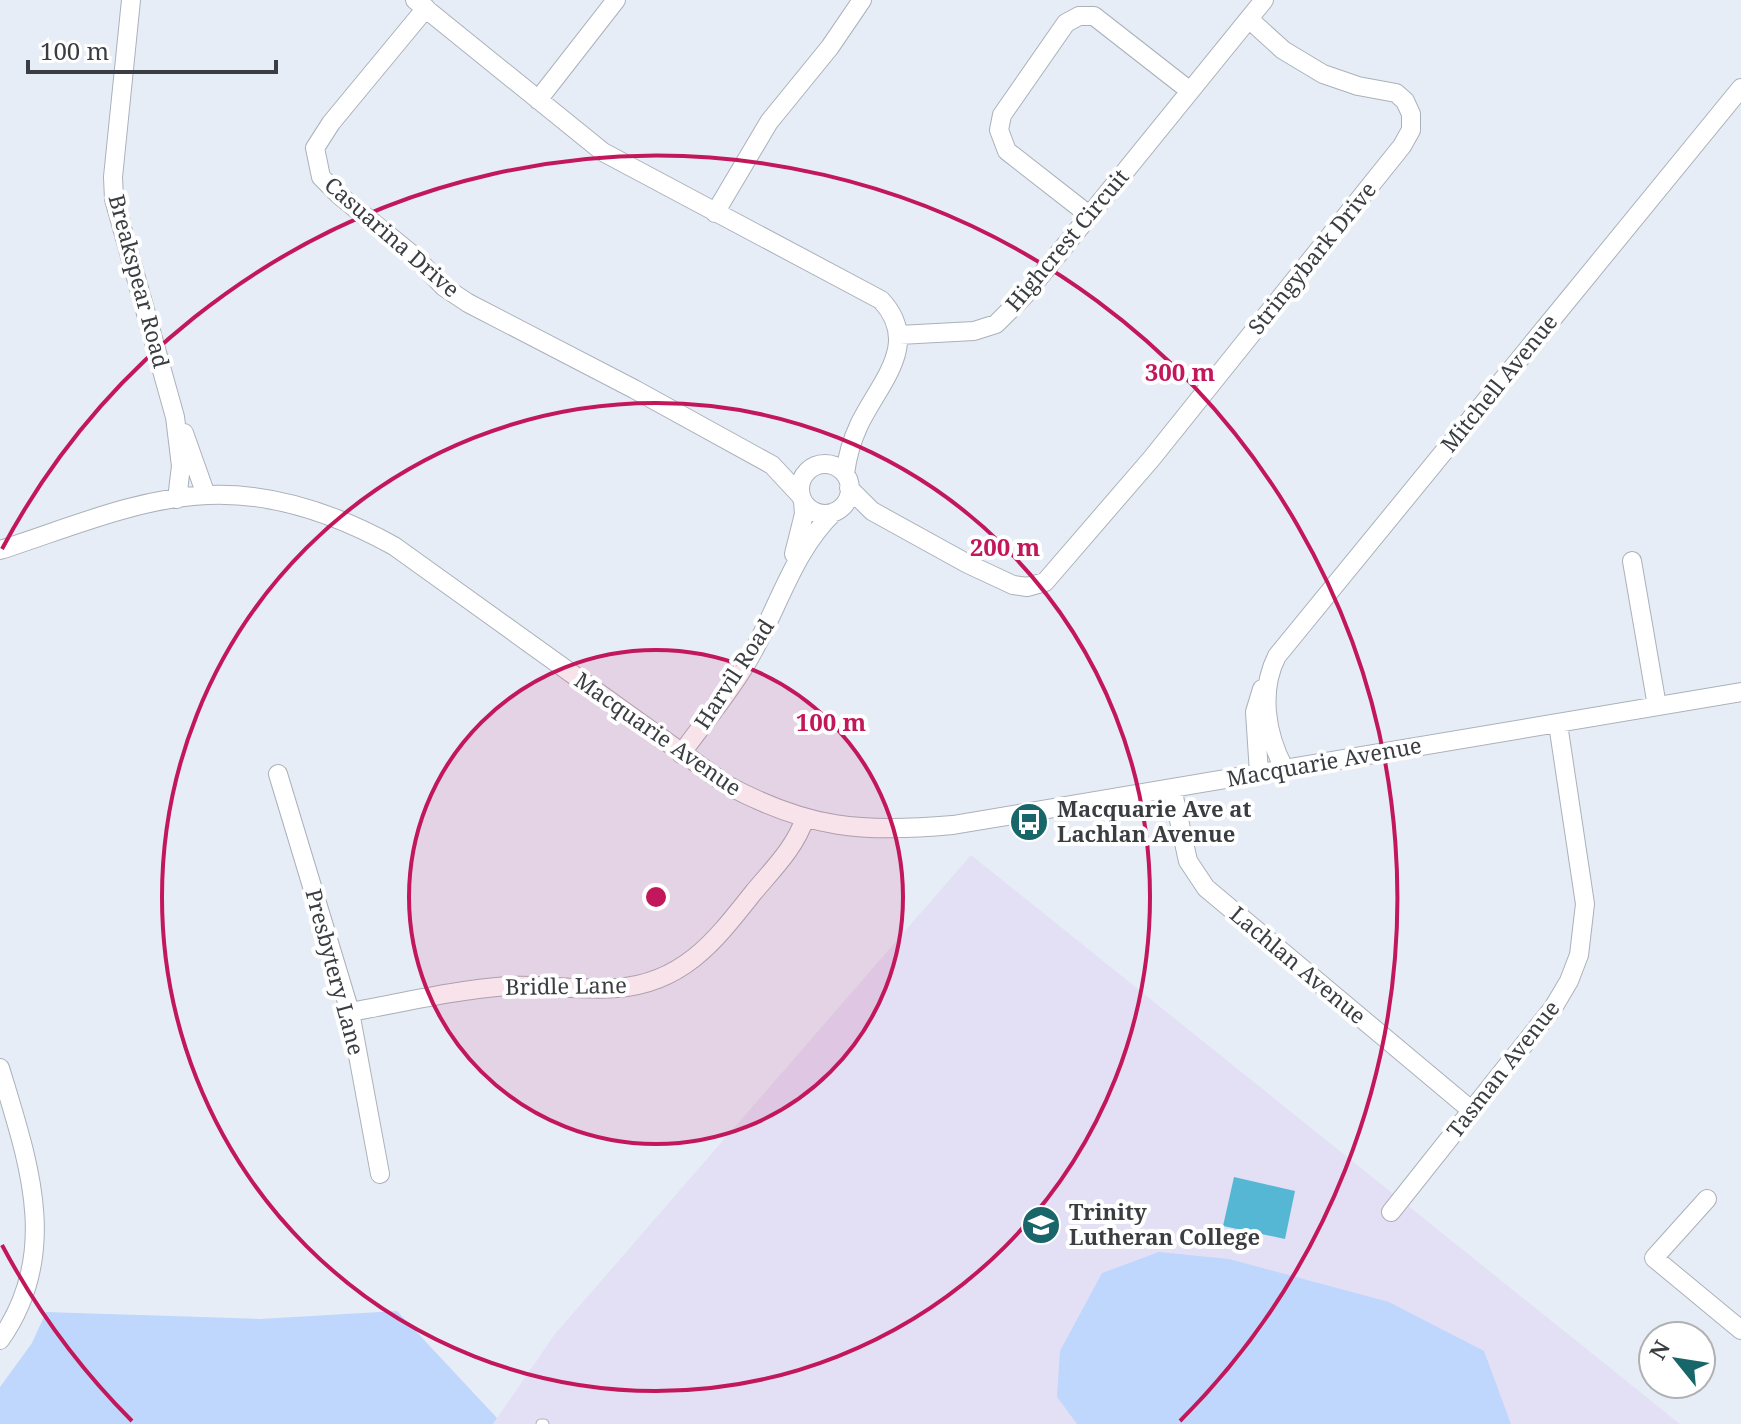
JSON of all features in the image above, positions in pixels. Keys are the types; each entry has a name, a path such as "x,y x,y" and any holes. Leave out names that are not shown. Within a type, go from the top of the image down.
{"street":[{"name":"Breakspear Road","path":"131,0 113,177 114,199 175,417 181,466 177,499"},
{"path":"538,100 616,0"},
{"path":"715,213 769,122 830,47 862,0"},
{"name":"Highcrest Circuit","path":"899,335 974,331 996,324 1025,295 1264,0"},
{"path":"420,4 603,152 881,300 895,318 899,335 891,367 859,426 847,481 849,496 838,510 827,514 813,512 802,498 801,480 859,426"},
{"name":"Casuarina Drive","path":"420,4 315,148 321,177 414,256 444,287 468,303 772,465 794,471 817,467"},
{"path":"1089,215 1007,151 999,130 1002,115 1066,23 1079,16 1094,16 1190,91"},
{"name":"Stringybark Drive","path":"847,481 872,511 968,564 1013,585 1027,587 1045,582 1152,458 1402,146 1411,130 1411,114 1405,101 1396,93 1358,86 1323,74 1283,50 1249,19"},
{"name":"Mitchell Avenue","path":"1259,773 1255,712 1271,668 1285,646 1738,98"},
{"name":"Breakspear Road","path":"175,417 183,428 206,495"},
{"name":"Casuarina Drive","path":"772,465 802,498"},
{"path":"817,467 839,469 847,481"},
{"name":"Macquarie Avenue","path":"0,550 130,509 206,495 271,500 334,517 365,530 431,572 681,754 751,798 805,818 869,830 953,825 1741,692"},
{"name":"Harvil Road","path":"783,591 800,533 802,498"},
{"name":"Stringybark Drive","path":"838,510 872,511"},
{"name":"Harvil Road","path":"681,754 748,661 811,539 838,510"},
{"path":"1632,561 1657,706"},
{"path":"1267,684 1272,736 1284,768"},
{"name":"Tasman Avenue","path":"1391,1212 1553,1008 1569,981 1579,955 1585,904 1558,724"},
{"name":"Presbytery Lane","path":"278,774 350,1012 380,1174"},
{"name":"Lachlan Avenue","path":"1172,788 1188,861 1206,888 1471,1110"},
{"name":"Bridle Lane","path":"350,1012 489,987 616,988 669,974 714,942 792,846 805,818"},
{"path":"0,1068 8,1120 32,1184 36,1232 26,1292 15,1319 0,1340"},
{"path":"1707,1199 1654,1258 1741,1330"}],"shaded area":[{"name":"Trinity Lutheran College","path":"971,855 1637,1389 1637,1400 1650,1400 1680,1424 493,1424 555,1334"},
{"path":"1234,1177 1295,1191 1285,1239 1223,1226"},
{"path":"1159,1252 1229,1259 1389,1302 1484,1351 1511,1424 1077,1424 1057,1397 1060,1351 1102,1273"},
{"path":"397,1311 497,1418 493,1424 0,1424 0,1387 32,1343 46,1312 260,1319"}],"place":[{"name":"Macquarie Ave at Lachlan Avenue","path":"1029,822"},
{"name":"Trinity Lutheran College","path":"1041,1225"}]}
